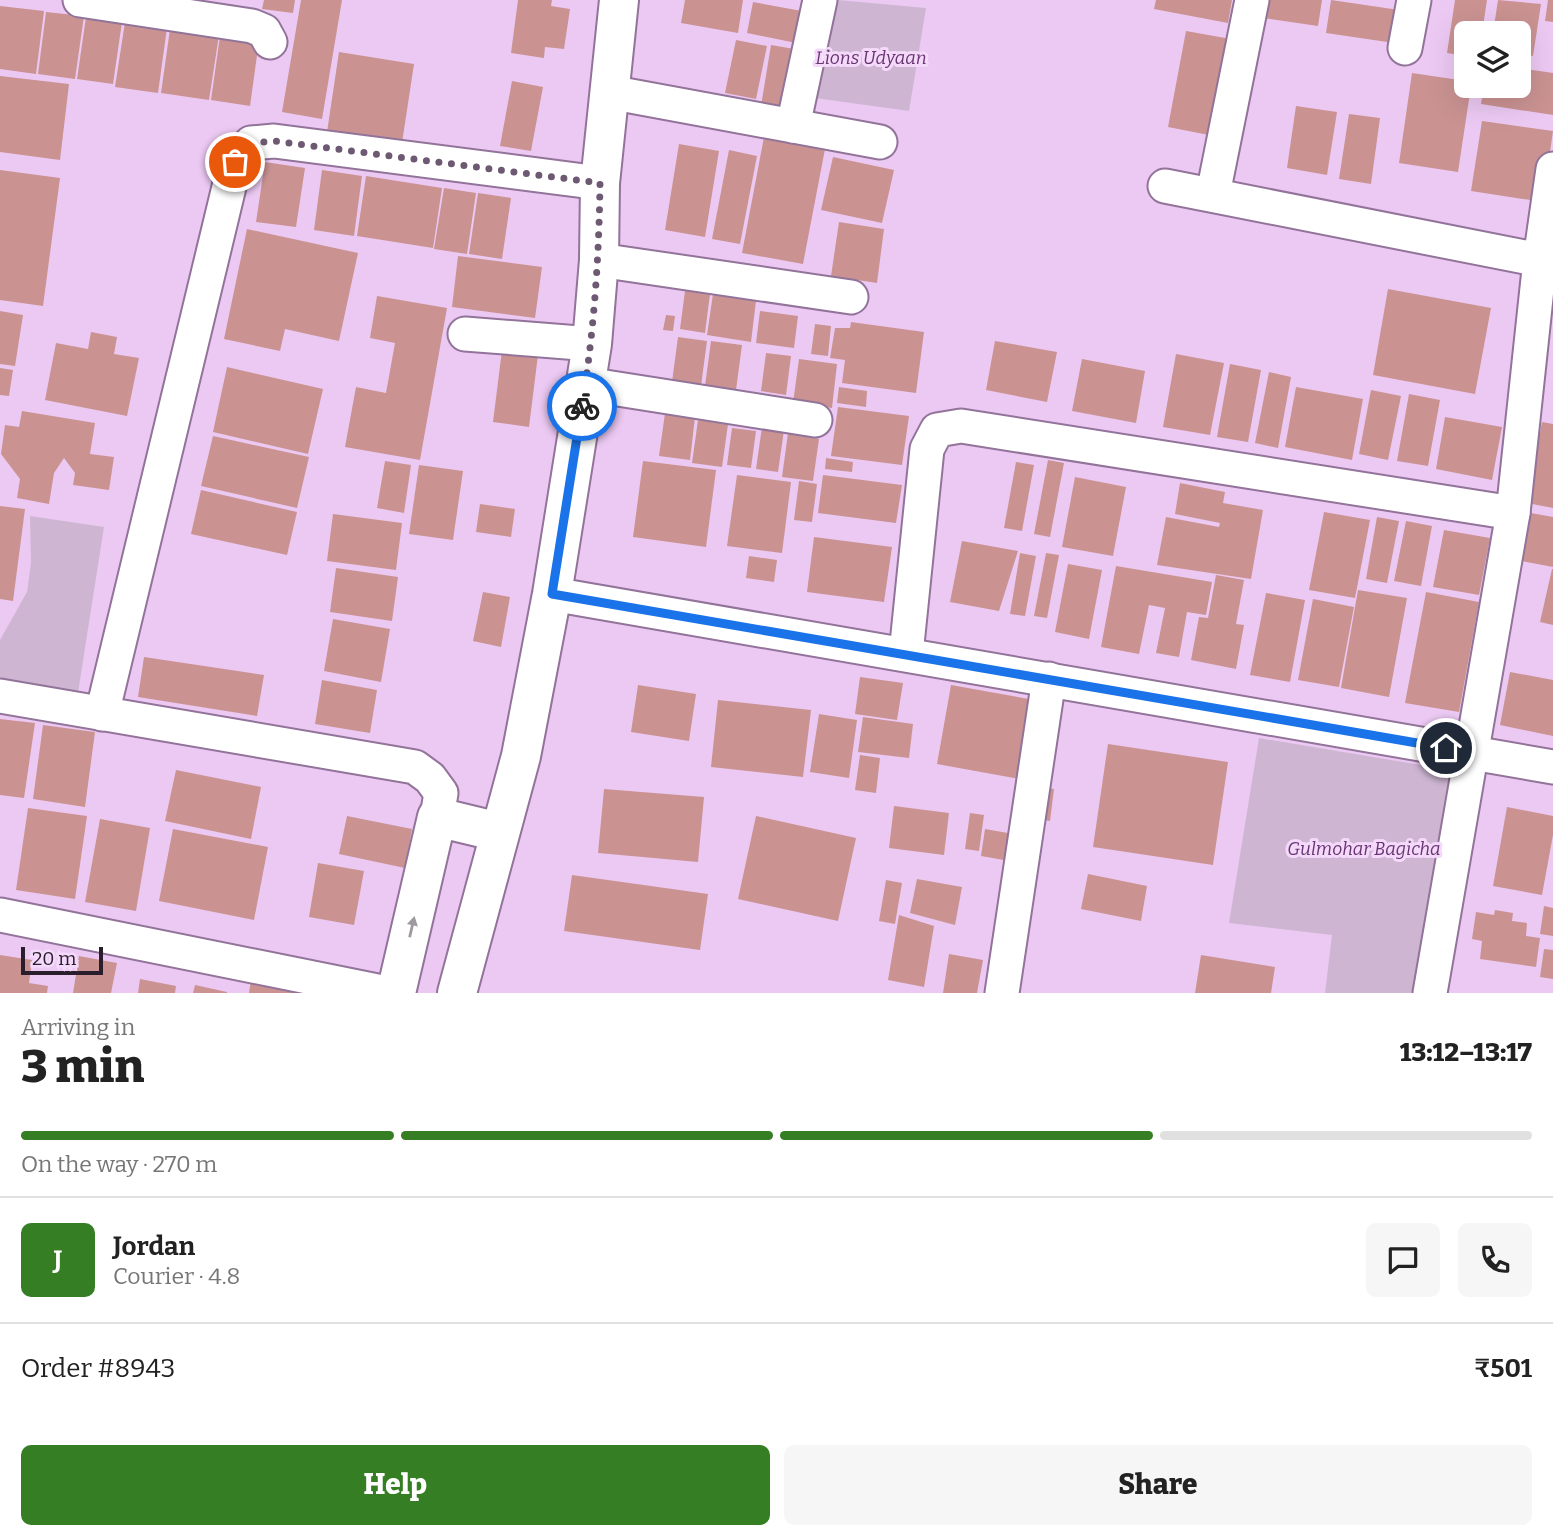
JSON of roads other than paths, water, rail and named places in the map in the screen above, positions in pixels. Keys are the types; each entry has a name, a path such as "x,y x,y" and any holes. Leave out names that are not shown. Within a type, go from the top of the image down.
{"street":[{"path":"80,0 252,26 264,31 270,42"},
{"path":"457,993 522,756 552,594 592,344 599,260 600,183 619,0"},
{"path":"793,126 820,0"},
{"path":"1213,194 1252,0"},
{"path":"1405,48 1414,0"},
{"path":"609,92 880,142"},
{"path":"102,715 235,162 251,143 274,141 600,183"},
{"path":"1430,993 1513,513 1540,260 1553,169"},
{"path":"1165,186 1540,260"},
{"path":"599,260 851,298"},
{"path":"465,334 592,344"},
{"path":"586,384 815,420"},
{"path":"906,653 927,449 937,430 961,426 1513,513"},
{"path":"552,594 906,653 1553,767"},
{"path":"1002,993 1049,679"},
{"path":"0,696 415,767 430,778 441,793 396,993"},
{"path":"437,817 499,832"},
{"path":"0,915 387,993"}],"park label":[{"name":"Lions Udyaan","path":"871,58"},
{"name":"Gulmohar Bagicha","path":"1364,849"}]}
